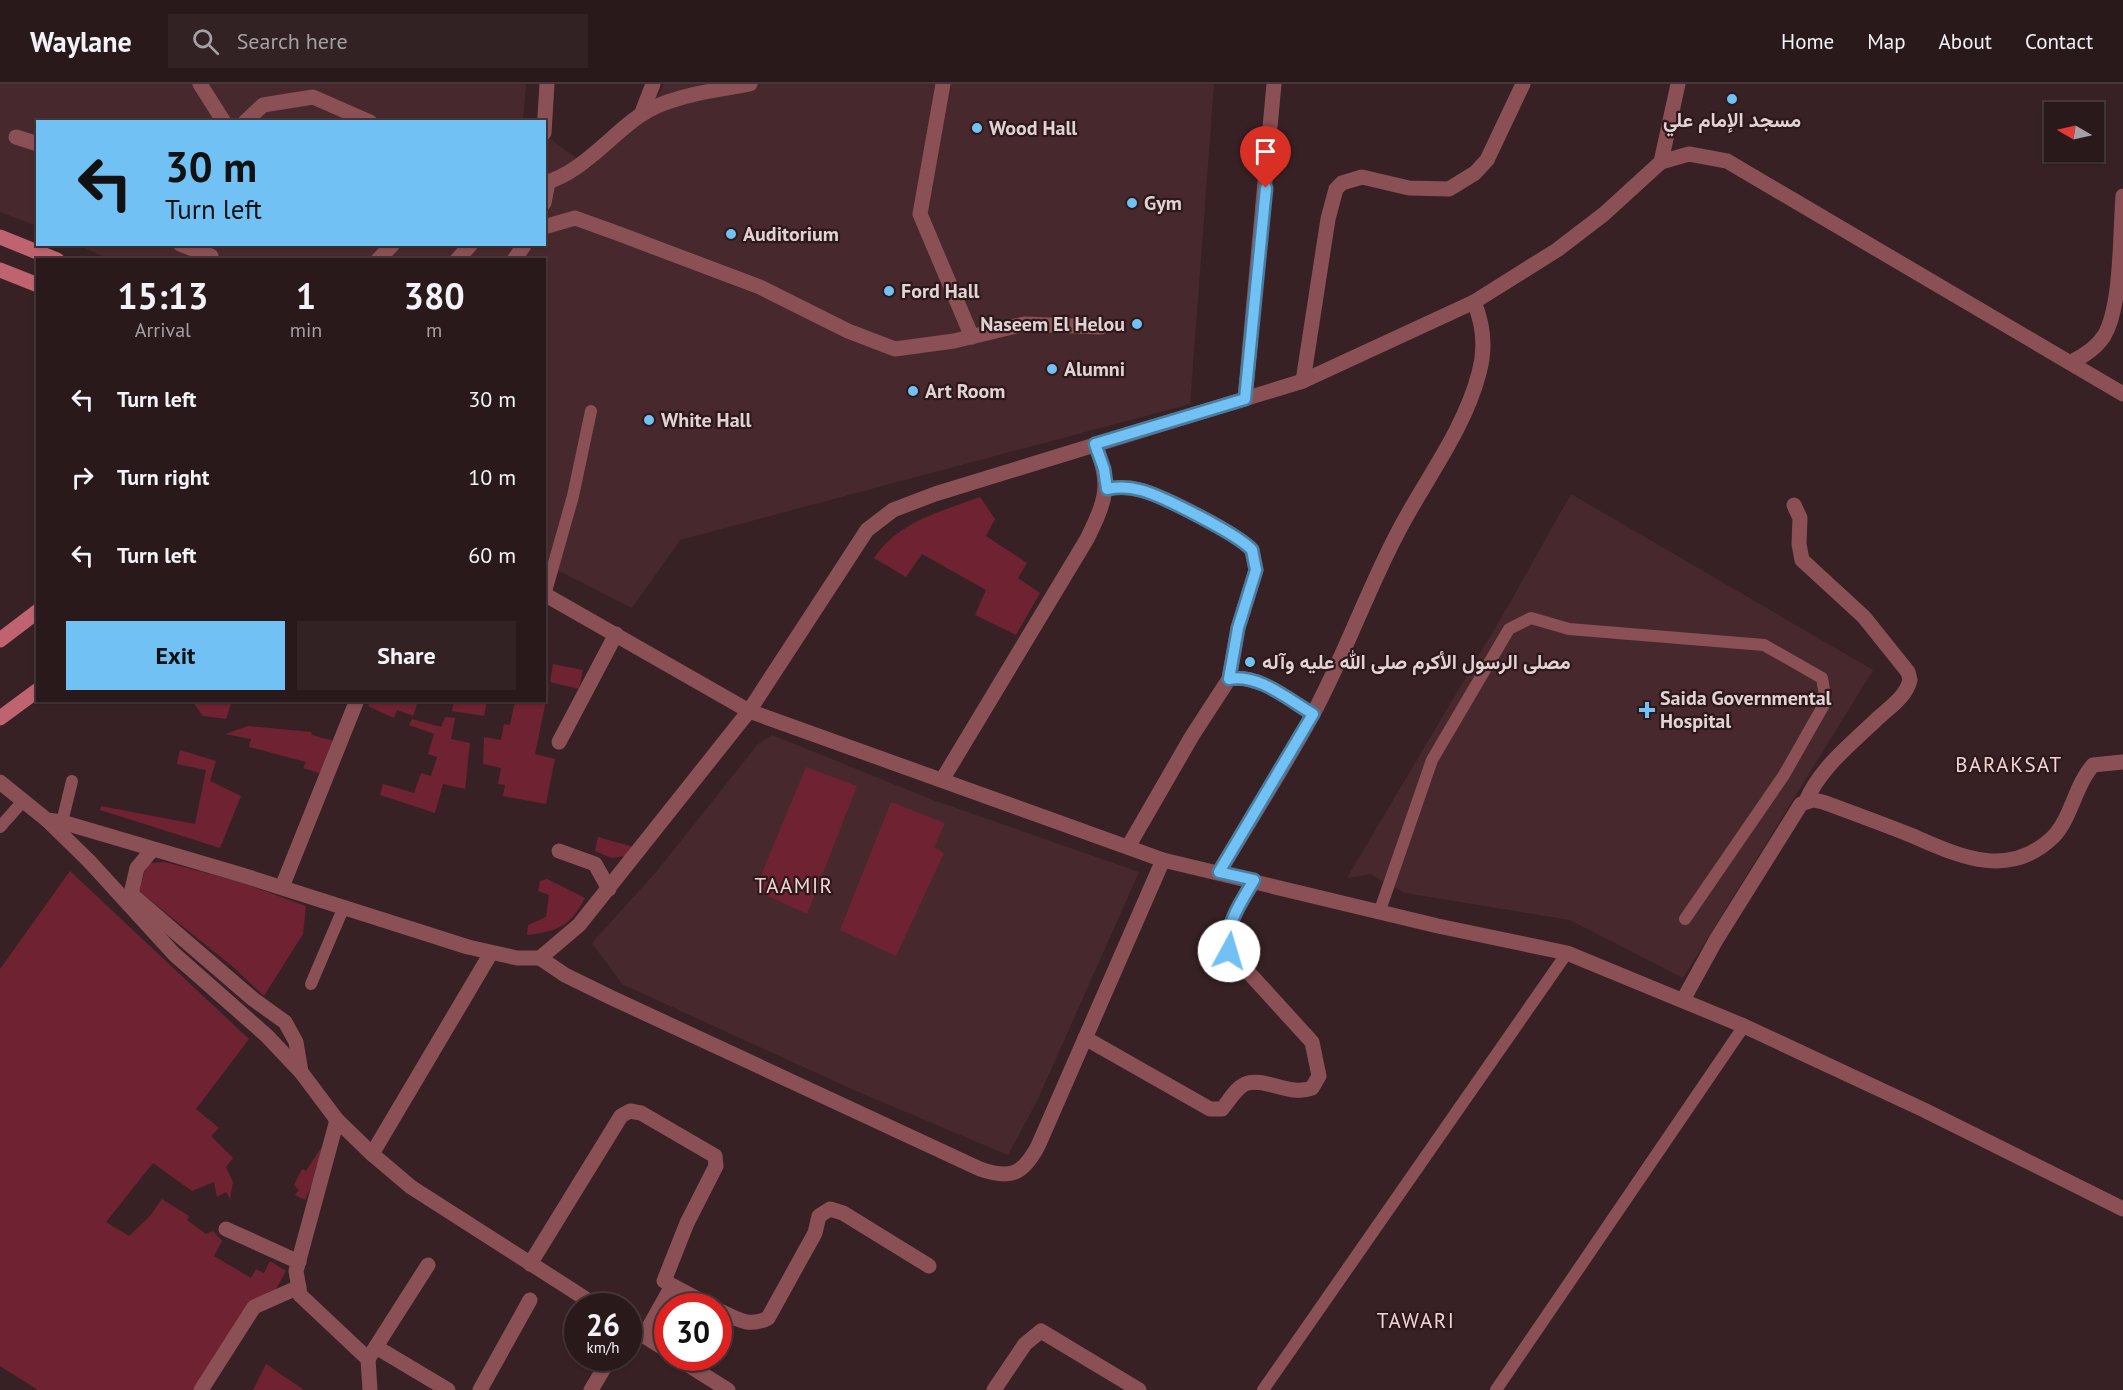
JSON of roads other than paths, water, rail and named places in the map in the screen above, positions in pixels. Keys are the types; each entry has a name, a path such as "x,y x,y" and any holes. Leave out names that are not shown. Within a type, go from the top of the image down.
{"main road":[{"path":"0,237 52,258"},
{"path":"0,270 36,284"},
{"path":"0,640 36,613"},
{"path":"0,718 36,691"}],"street":[{"path":"200,84 223,120"},
{"path":"545,120 547,84"},
{"path":"641,115 653,84"},
{"path":"546,183 582,162 641,115 706,93 750,84"},
{"path":"943,84 920,214 972,337"},
{"path":"1245,399 1274,84"},
{"path":"1303,381 1330,209 1336,189 1342,183 1362,177 1430,190 1449,189 1456,186 1475,173 1487,160 1523,84"},
{"path":"1661,162 1678,84"},
{"path":"247,120 263,105 302,91 365,120"},
{"path":"16,137 36,143"},
{"path":"54,821 282,887 343,909 491,953 530,959 540,958 579,925 749,711 834,577 867,530 880,519 906,503 1303,381 1474,302 1557,250 1604,214 1661,162 1689,154 1727,161 2123,394"},
{"path":"2072,362 2097,345 2110,322 2117,280 2123,196"},
{"path":"546,226 575,218 760,287 849,332 895,349 914,348 972,337 1024,324 1101,327"},
{"path":"188,246 214,253"},
{"path":"380,258 391,246"},
{"path":"459,258 469,246"},
{"path":"1219,872 1313,714 1369,587 1459,425 1472,396 1484,352 1481,320 1474,302"},
{"path":"942,780 1087,539 1101,509 1107,489 1104,469 1095,444"},
{"path":"1107,489 1130,488 1149,492 1226,532 1252,550 1256,570 1238,628 1229,679 1191,736 1128,848"},
{"path":"1683,1000 1716,940 1794,813 1806,801 1821,776 1839,756 1903,696 1910,680 1908,672 1864,617 1802,560 1799,544 1800,518 1794,505"},
{"path":"546,596 749,711 1128,848 1163,860 1254,880 1379,913 1567,953 1744,1026 1924,1110 2123,1209"},
{"path":"559,742 616,634"},
{"path":"1229,679 1238,677 1260,683 1313,714"},
{"path":"282,887 356,702"},
{"path":"1806,801 1823,802 1976,861 2003,860 2032,851 2055,835 2093,765 2123,762"},
{"path":"0,782 23,801 54,821 174,954 267,1036 301,1072 337,1120 372,1154 411,1188 576,1293"},
{"path":"131,894 137,868 152,850"},
{"path":"559,851 595,864 609,889"},
{"path":"540,958 565,975 610,997 980,1169 998,1175 1018,1173 1029,1162 1163,860"},
{"path":"89,861 106,870 253,999 285,1022 296,1042 301,1072"},
{"path":"1085,1038 1210,1109 1222,1109 1238,1089 1251,1083 1297,1091 1312,1088 1319,1076 1312,1042 1229,951 1227,940 1231,925 1254,880"},
{"path":"372,1154 491,953"},
{"path":"530,1264 621,1116 630,1111 640,1113 715,1156 716,1167 687,1223 664,1281 686,1293"},
{"path":"337,1120 296,1271 300,1295 318,1315 372,1353 448,1390"},
{"path":"732,1317 744,1323 756,1324 768,1318 815,1233 819,1216 830,1209 843,1213 928,1266"},
{"path":"226,1229 298,1262"},
{"path":"370,1390 372,1353 428,1265"},
{"path":"654,1342 644,1336 672,1286"},
{"path":"201,1390 254,1307 299,1287"},
{"path":"480,1390 530,1300"},
{"path":"994,1390 1025,1344 1041,1331 1139,1390"},
{"path":"591,1390 602,1371"},
{"path":"698,1371 728,1390"}],"lane":[{"path":"546,591 573,496 591,411"},
{"path":"1379,913 1432,760 1504,636 1509,629 1531,618 1569,629 1764,645 1822,678 1826,701 1800,747 1784,775 1685,919"},
{"path":"54,821 72,781"},
{"path":"0,827 23,801"},
{"path":"311,984 343,909"},
{"path":"1263,1390 1567,953"},
{"path":"1496,1390 1744,1026"}],"place":[{"name":"مسجد الإمام علي","path":"1732,99"},
{"name":"Wood Hall","path":"977,128"},
{"name":"Gym","path":"1132,203"},
{"name":"Auditorium","path":"731,234"},
{"name":"Ford Hall","path":"889,291"},
{"name":"Naseem El Helou","path":"1137,324"},
{"name":"Alumni","path":"1052,369"},
{"name":"Art Room","path":"913,391"},
{"name":"White Hall","path":"649,420"},
{"name":"مصلى الرسول الأكرم صلى الله عليه وآله","path":"1250,662"},
{"name":"Saida Governmental Hospital","path":"1647,710"}],"district":[{"name":"BARAKSAT","path":"2009,765"},
{"name":"TAAMIR","path":"794,886"},
{"name":"TAWARI","path":"1416,1321"}]}
